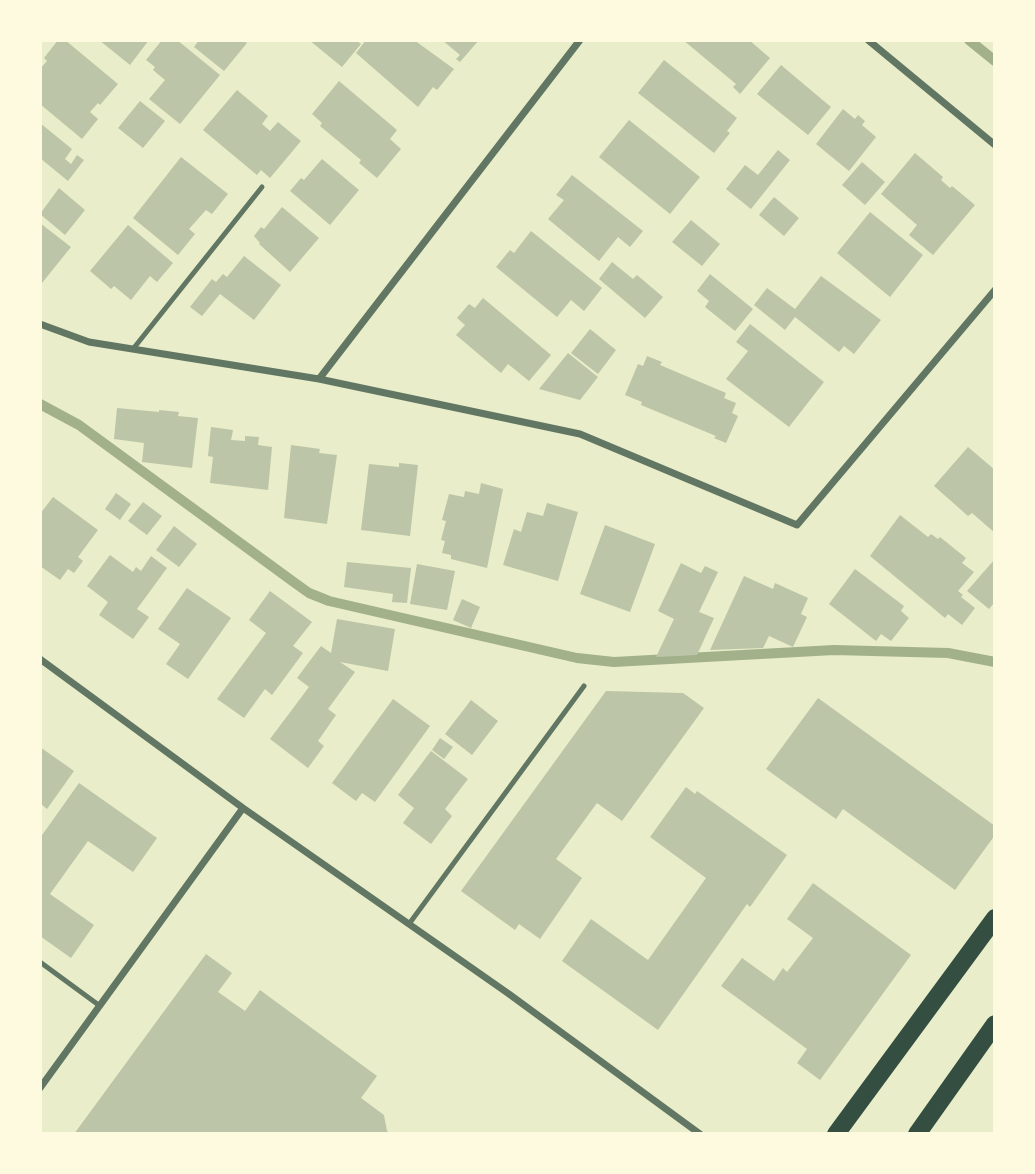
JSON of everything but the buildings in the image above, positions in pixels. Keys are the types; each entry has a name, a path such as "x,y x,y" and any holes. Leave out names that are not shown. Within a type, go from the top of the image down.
{"main road":[{"path":"836,1134 995,918"},
{"path":"917,1134 995,1024"}],"street":[{"path":"319,379 580,40"},
{"path":"868,40 995,145"},
{"path":"40,324 89,342 319,379 580,434 797,524 995,290"},
{"path":"40,659 243,808 537,1014 699,1134"},
{"path":"40,1088 243,808"}],"lane":[{"path":"133,349 262,187"},
{"path":"409,924 584,686"},
{"path":"40,962 100,1006"}],"waterway":[{"path":"969,40 995,61"},
{"path":"40,404 79,425 309,593 329,601 577,658 614,662 834,650 948,653 995,662"}]}
